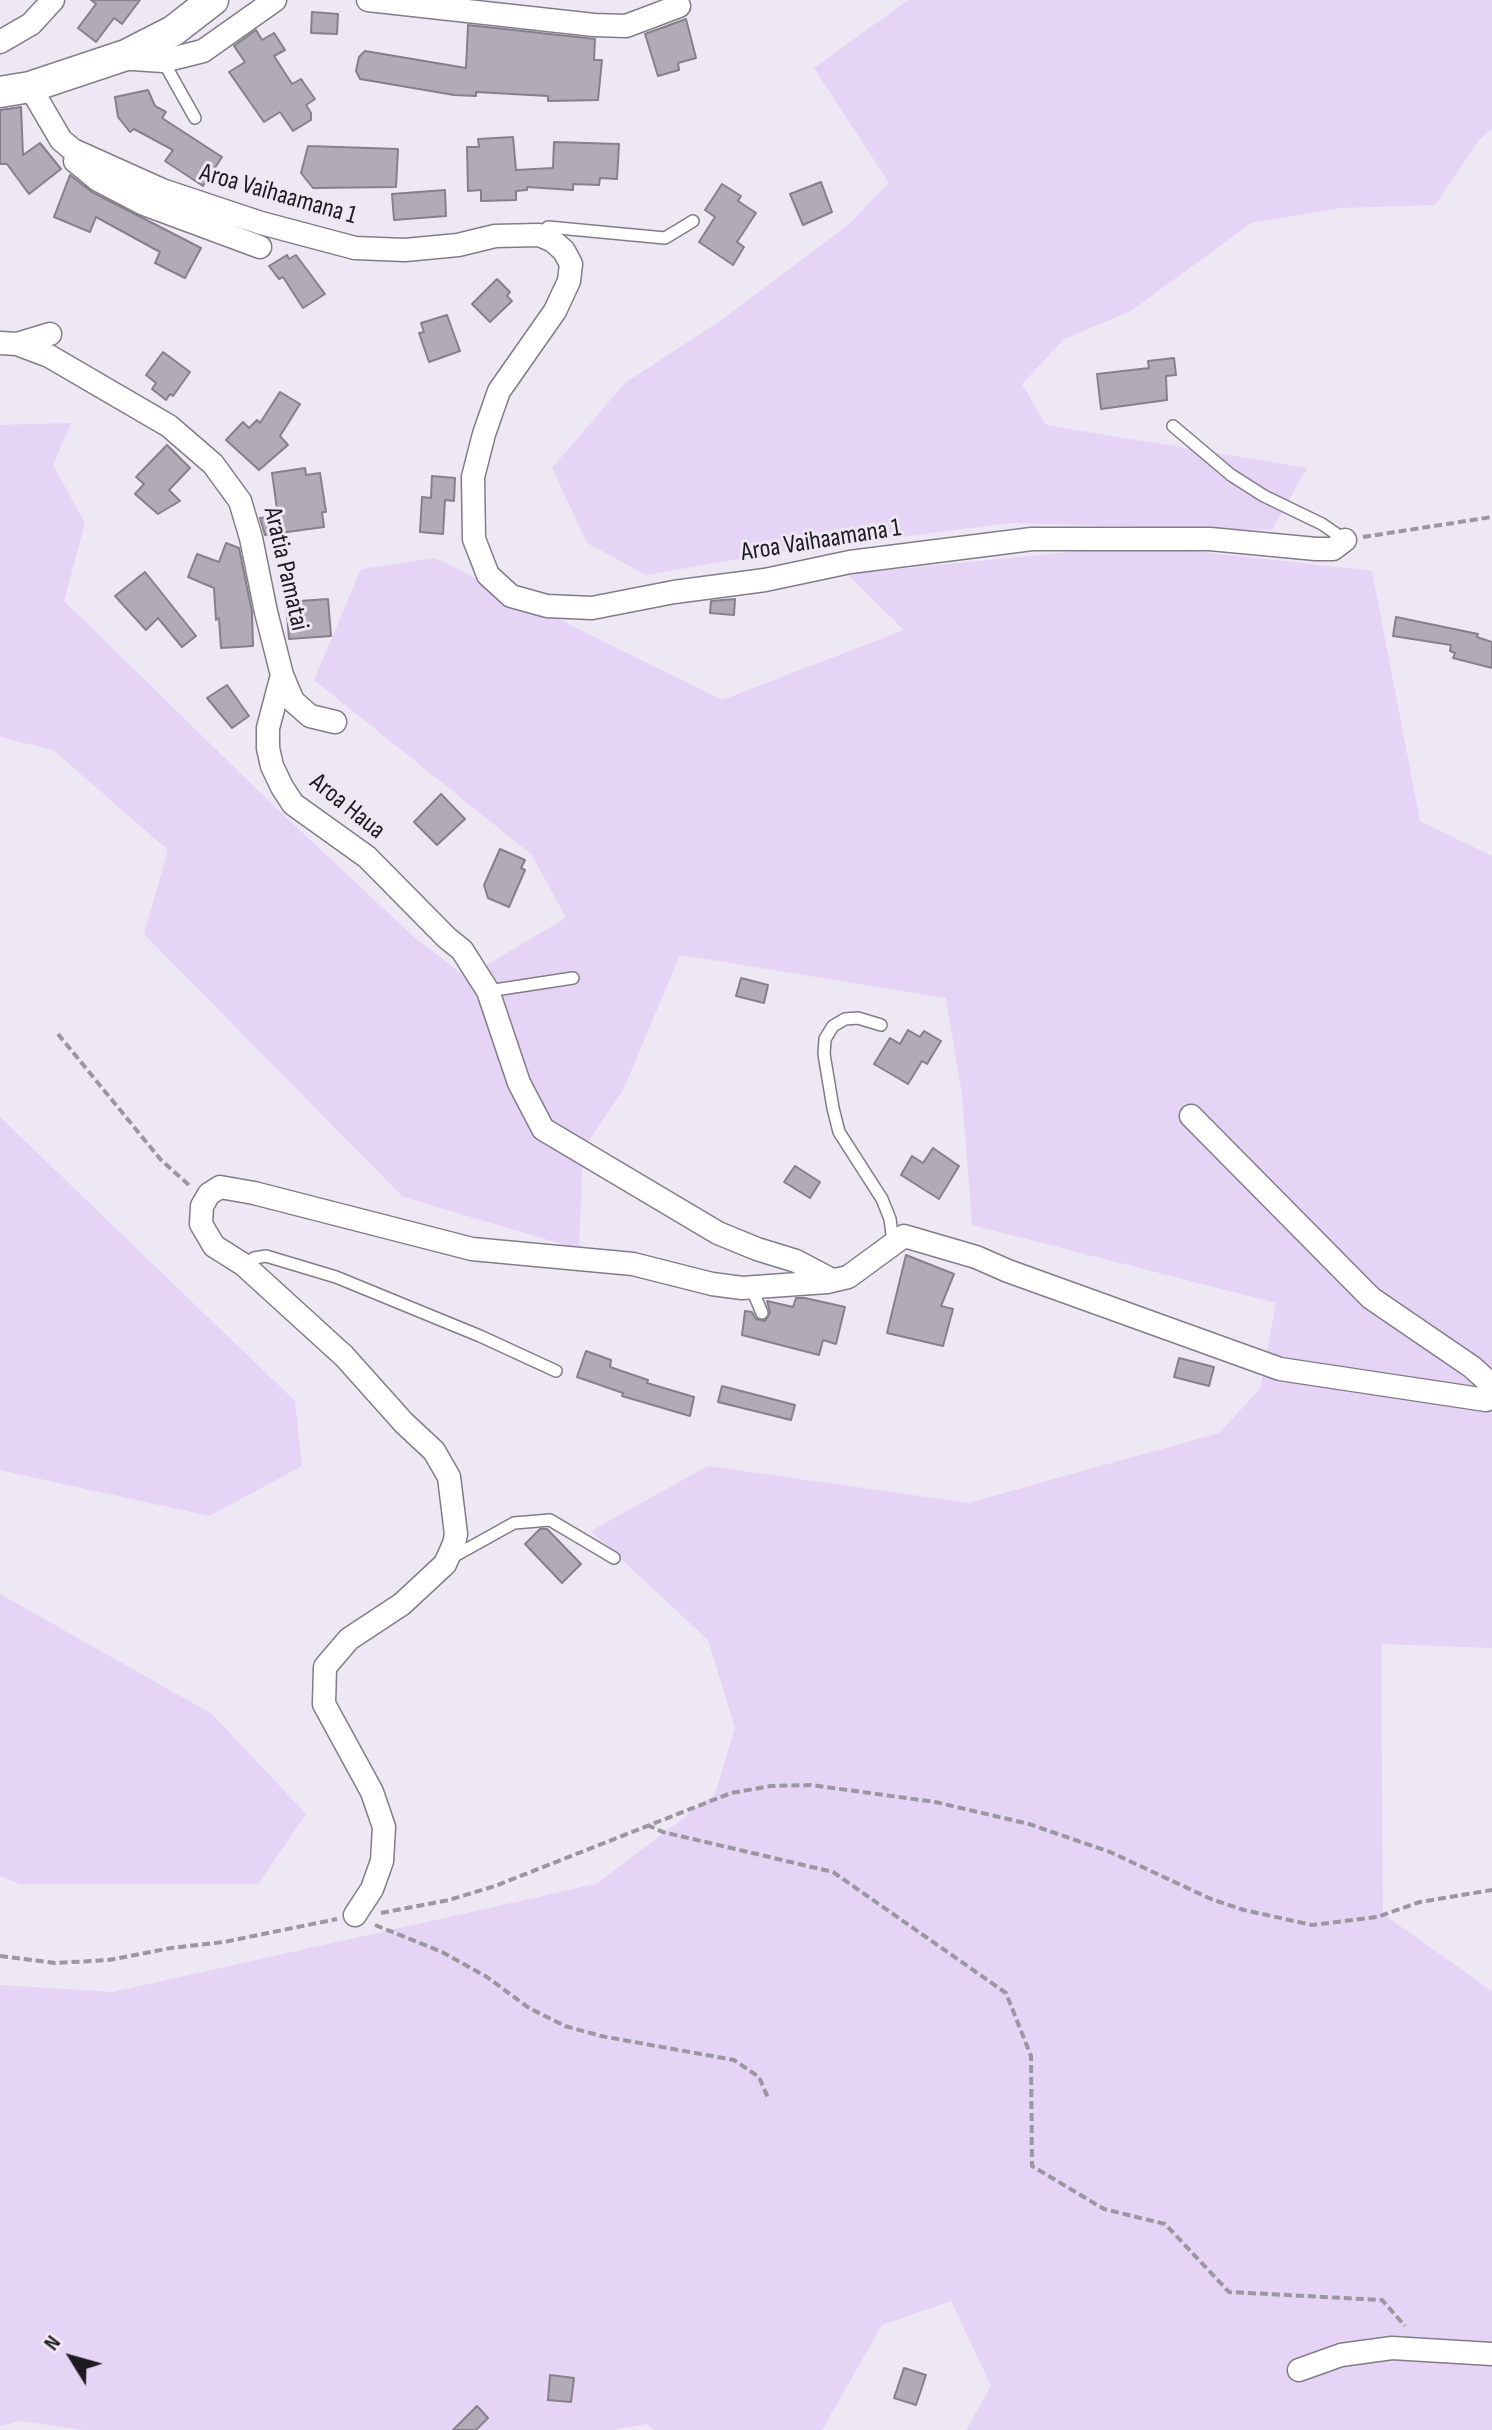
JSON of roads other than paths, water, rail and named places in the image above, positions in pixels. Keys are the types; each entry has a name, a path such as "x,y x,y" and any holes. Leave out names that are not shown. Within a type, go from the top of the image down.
{"main road":[{"path":"0,92 30,87 118,58 173,31 213,0"}],"street":[{"path":"0,42 31,24 53,0"},
{"path":"118,58 163,61 203,51 275,0"},
{"path":"368,0 626,26 679,6"},
{"name":"Aroa Vaihaamana 1","path":"30,87 72,158 98,180 144,204 260,247"},
{"name":"Aroa Vaihaamana 1","path":"61,140 79,153 162,190 291,232 355,248 405,250 458,245 495,236 539,235 553,241 564,251 571,264 569,281 555,311 499,391 473,477 474,539 488,575 511,596 547,606 592,608 674,592 765,580 850,562 1032,539 1210,539 1316,549 1333,549 1345,540"},
{"path":"8,343 50,334"},
{"name":"Aratia Pamatai","path":"8,343 49,356 169,426 213,464 240,501 282,675 293,701 310,716 335,722"},
{"name":"Aroa Haua","path":"282,675 268,728 268,748 272,766 293,804 367,857 462,950 488,991 519,1083 543,1129 718,1233 796,1261 832,1280"},
{"path":"1191,1116 1371,1298 1472,1367 1492,1385"},
{"path":"353,1915 372,1889 382,1861 384,1827 372,1792 324,1704 325,1667 349,1639 402,1604 446,1560 454,1544 454,1511 449,1477 434,1451 404,1423 344,1356 244,1265 214,1246 201,1224 202,1206 220,1187 472,1249 622,1263 712,1284 751,1287 848,1277 904,1236 922,1239 1280,1369 1486,1400 1492,1395"},
{"path":"1299,2370 1341,2355 1392,2348 1492,2354"}],"lane":[{"path":"163,61 195,118"},
{"name":"Aroa Vaihaamana 1","path":"539,235 548,227 665,238 693,221"},
{"path":"1173,426 1231,475 1264,496 1322,524 1345,540"},
{"path":"488,991 573,978"},
{"path":"881,1025 858,1018 845,1019 833,1026 825,1039 824,1054 839,1132 882,1199 890,1219 893,1242"},
{"path":"244,1265 254,1258 266,1256 336,1277 467,1330 556,1371"},
{"path":"751,1287 762,1313"},
{"path":"446,1560 514,1523 550,1520 614,1558"}]}
